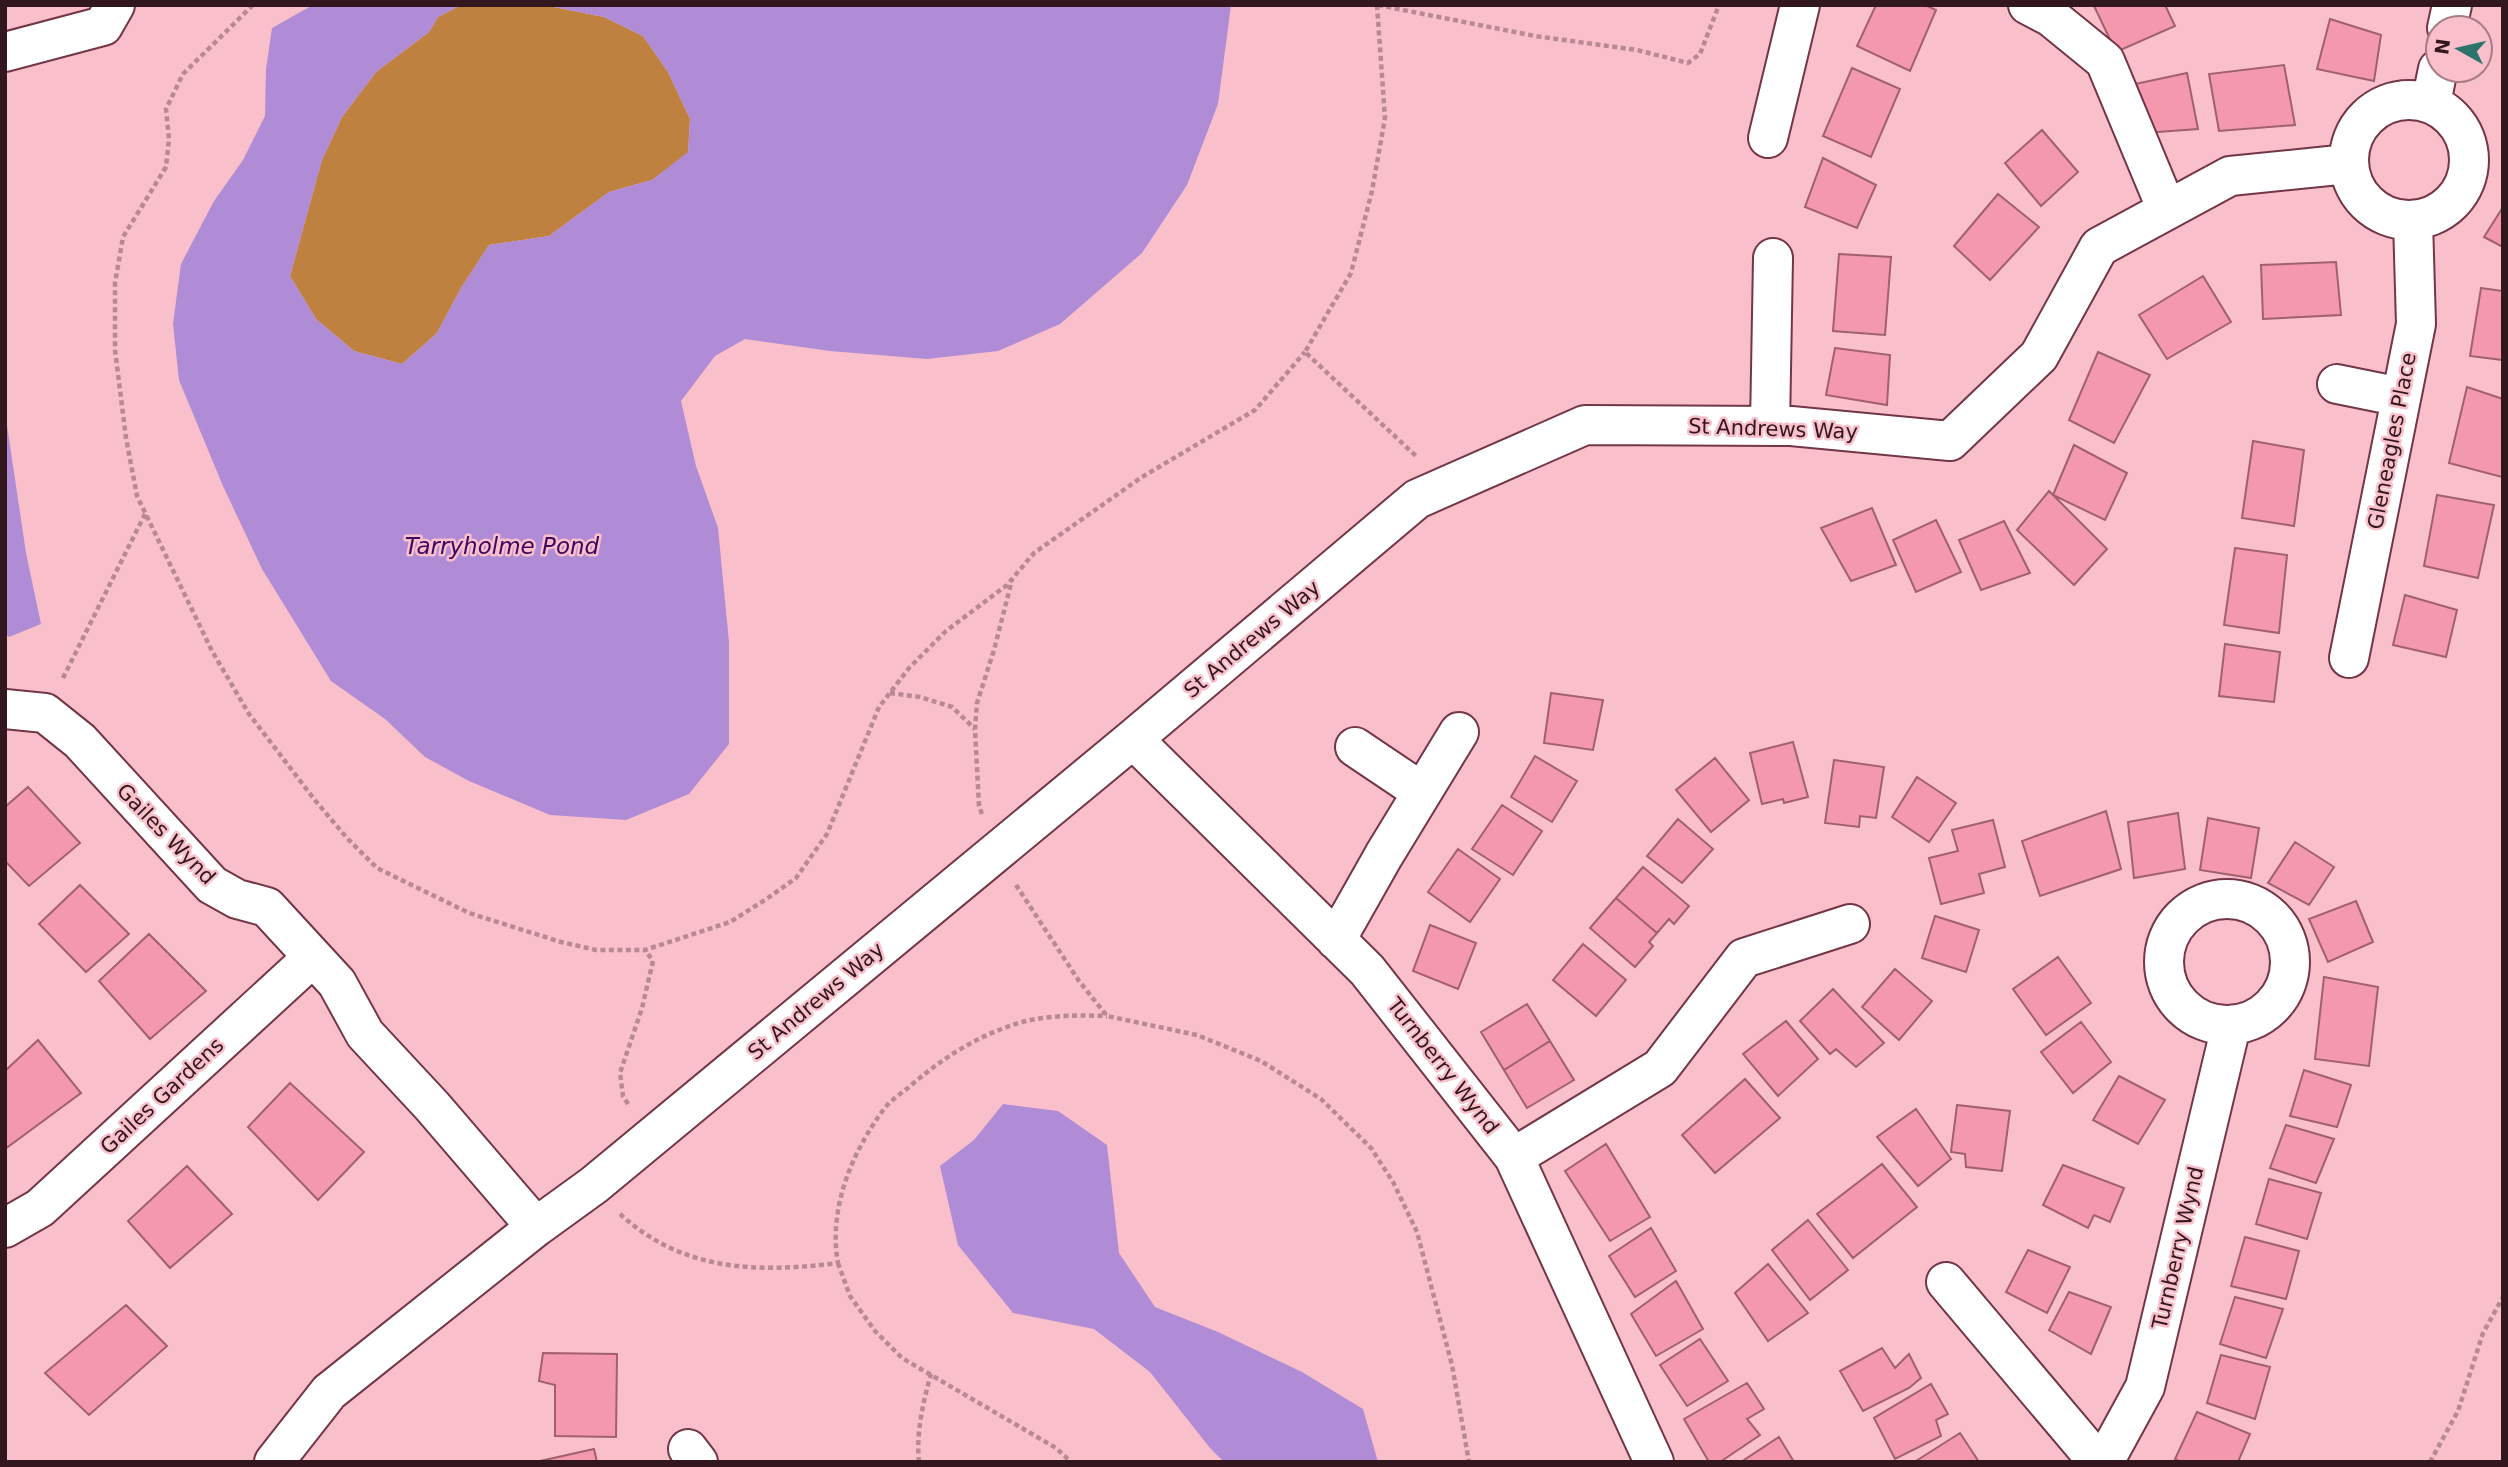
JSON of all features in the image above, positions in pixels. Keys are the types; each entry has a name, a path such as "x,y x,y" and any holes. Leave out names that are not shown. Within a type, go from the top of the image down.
{"street":[{"path":"5,52 103,26 115,5"},
{"path":"1768,138 1800,5"},
{"path":"2028,5 2051,17 2105,61 2167,210"},
{"path":"2434,86 2449,114 2463,131 2470,165 2464,186 2452,203 2433,216 2413,221 2390,219 2371,209 2357,193 2348,164 2350,143 2364,119 2382,106 2410,99 2434,86"},
{"name":"St Andrews Way","path":"274,1462 329,1392 536,1227 594,1185 1417,499 1585,425 1770,426 1951,440 2039,356 2099,247 2230,176 2348,164"},
{"name":"Gleneagles Place","path":"2348,658 2416,324 2413,221"},
{"path":"1770,426 1773,258"},
{"path":"2337,384 2400,397"},
{"path":"5,709 45,713"},
{"name":"Gailes Wynd","path":"45,713 79,741 212,885 237,899 267,907 337,983 365,1034 432,1106 536,1227"},
{"path":"1336,940 1384,855 1460,732"},
{"name":"Turnberry Wynd","path":"1133,738 1367,970 1514,1157 1654,1462"},
{"path":"1355,747 1422,792"},
{"path":"1514,1157 1660,1068 1744,958 1850,924"},
{"name":"Gailes Gardens","path":"5,1228 40,1208 313,957"},
{"name":"Turnberry Wynd","path":"2104,1462 2145,1387 2231,1026"},
{"path":"1946,1282 2098,1462"}],"path":[{"path":"253,5 183,74 166,109 169,139 166,167 123,237 115,283 115,350 125,438 137,496 212,651 249,714 346,838 377,868 469,913 537,935 596,950 645,950 730,922 796,878 827,834 879,707 909,668 946,631 1012,579 1034,553 1142,477 1255,410 1305,352 1351,273 1372,191 1385,118 1377,5 1535,36 1637,50 1688,63 1700,54 1719,5"},
{"path":"1305,352 1447,486"},
{"path":"45,713 146,513"},
{"path":"1012,579 977,703 975,729 979,806 998,850 1026,902 1107,1016"},
{"path":"890,693 920,697 952,707 975,729"},
{"path":"645,950 653,961 651,972 620,1073 623,1096 653,1136"},
{"path":"1072,1462 1056,1448 902,1358 875,1331 850,1296 835,1247 836,1218 845,1180 862,1145 886,1107 962,1046 1024,1021 1083,1015 1107,1016 1197,1035 1261,1061 1321,1099 1371,1148 1393,1182 1417,1232 1452,1365 1469,1462"},
{"path":"594,1185 606,1202 629,1223 660,1244 688,1256 729,1266 756,1269 802,1268 838,1263"},
{"path":"2430,1462 2458,1410 2483,1333 2503,1297"},
{"path":"919,1462 923,1402 931,1374"}],"shaded area":[{"path":"461,5 544,5 604,17 643,36 668,72 690,119 688,153 652,180 609,192 549,236 489,245 461,288 437,333 402,364 354,351 316,319 290,276 322,160 342,117 376,72 429,32 438,17"}],"water":[{"name":"Tarryholme Pond","path":"313,5 461,5 438,17 429,32 376,72 342,117 322,160 290,276 316,319 354,351 402,364 437,333 461,288 489,245 549,236 609,192 652,180 688,152 690,119 668,72 643,36 604,17 544,5 1231,5 1218,104 1187,185 1142,253 1060,324 998,351 927,359 830,351 745,339 715,356 681,401 696,466 718,528 729,642 729,744 689,794 626,820 550,815 469,781 425,757 385,719 331,681 262,569 223,486 179,380 173,324 181,264 214,201 243,160 265,116 266,69 272,28"},
{"path":"5,412 26,553 41,624 9,637 5,633"},
{"path":"1003,1104 1058,1111 1107,1145 1119,1253 1155,1307 1218,1332 1302,1372 1363,1409 1378,1462 1224,1462 1150,1372 1094,1329 1013,1313 958,1245 940,1166 974,1140"}],"building":[{"path":"1876,5 1925,5 1936,10 1910,71 1857,46"},
{"path":"2165,5 2175,26 2116,52 2094,6"},
{"path":"2330,19 2381,35 2374,81 2317,69"},
{"path":"2284,65 2295,125 2219,131 2209,74"},
{"path":"1852,68 1900,89 1871,157 1823,136"},
{"path":"2187,73 2198,129 2144,133 2135,84"},
{"path":"2042,130 2078,172 2041,206 2005,163"},
{"path":"1823,158 1876,185 1857,228 1805,207"},
{"path":"1998,194 2039,227 1990,280 1954,246"},
{"path":"2503,207 2503,247 2484,237"},
{"path":"1839,254 1891,257 1885,335 1833,331"},
{"path":"2336,262 2341,315 2263,319 2261,265"},
{"path":"2203,276 2231,322 2167,359 2139,315"},
{"path":"2481,288 2503,291 2503,360 2470,356"},
{"path":"1835,348 1890,355 1887,405 1826,395"},
{"path":"2098,352 2150,375 2114,443 2069,420"},
{"path":"2467,387 2503,399 2502,477 2449,463"},
{"path":"2253,441 2304,450 2294,526 2242,518"},
{"path":"2074,445 2127,473 2105,520 2053,495"},
{"path":"2049,491 2107,549 2074,585 2017,530"},
{"path":"2437,495 2494,505 2478,578 2424,566"},
{"path":"1872,508 1896,565 1851,581 1821,528"},
{"path":"1936,520 1961,572 1916,592 1893,540"},
{"path":"2004,521 2030,573 1981,590 1959,540"},
{"path":"2235,548 2287,555 2279,633 2224,625"},
{"path":"2405,595 2457,610 2446,657 2393,645"},
{"path":"2225,644 2280,652 2274,702 2219,696"},
{"path":"1551,693 1603,700 1593,750 1544,743"},
{"path":"1793,742 1808,797 1784,803 1783,799 1762,804 1750,753"},
{"path":"1535,756 1577,781 1552,822 1511,797"},
{"path":"1715,758 1749,800 1711,832 1676,790"},
{"path":"1834,760 1884,767 1876,818 1860,816 1859,827 1825,823"},
{"path":"1917,777 1956,803 1929,842 1892,817"},
{"path":"28,787 80,843 29,886 5,861 5,807"},
{"path":"1502,805 1542,831 1513,875 1472,849"},
{"path":"2106,811 2121,869 2040,896 2022,841"},
{"path":"2178,813 2185,869 2134,878 2128,822"},
{"path":"2208,818 2259,828 2251,878 2200,870"},
{"path":"1678,819 1713,849 1682,883 1647,856"},
{"path":"1993,820 2005,867 1979,874 1984,893 1941,904 1929,858 1958,851 1952,830"},
{"path":"2295,842 2334,867 2309,905 2268,883"},
{"path":"1458,849 1500,879 1470,922 1428,892"},
{"path":"1643,867 1689,906 1674,924 1669,919 1657,933 1616,898"},
{"path":"80,885 129,934 86,972 39,924"},
{"path":"1616,898 1657,933 1649,942 1653,946 1635,967 1590,928"},
{"path":"2356,901 2373,942 2328,962 2309,919"},
{"path":"1935,916 1979,930 1966,972 1922,958"},
{"path":"1430,925 1476,943 1458,989 1413,971"},
{"path":"149,934 206,991 150,1039 99,981"},
{"path":"1583,944 1626,980 1596,1016 1553,980"},
{"path":"2058,957 2091,1003 2046,1035 2013,989"},
{"path":"1895,969 1932,1001 1899,1040 1862,1007"},
{"path":"2324,977 2378,987 2369,1066 2315,1059"},
{"path":"1833,989 1884,1043 1856,1067 1836,1049 1830,1054 1800,1021"},
{"path":"1527,1004 1550,1041 1504,1070 1481,1032"},
{"path":"1786,1021 1818,1059 1778,1096 1743,1054"},
{"path":"2081,1022 2111,1062 2073,1093 2041,1052"},
{"path":"38,1040 81,1093 5,1149 5,1071"},
{"path":"1550,1041 1574,1080 1527,1108 1504,1070"},
{"path":"2304,1070 2351,1085 2337,1127 2290,1116"},
{"path":"2119,1076 2165,1100 2138,1144 2093,1120"},
{"path":"1745,1079 1780,1118 1715,1173 1682,1135"},
{"path":"290,1083 364,1152 318,1200 248,1127"},
{"path":"1957,1105 2010,1111 2002,1171 1966,1167 1965,1154 1951,1152"},
{"path":"1916,1109 1951,1159 1918,1186 1877,1137"},
{"path":"2286,1125 2334,1139 2316,1183 2270,1168"},
{"path":"1606,1144 1650,1217 1610,1241 1565,1171"},
{"path":"1882,1164 1917,1207 1853,1258 1817,1214"},
{"path":"2063,1165 2124,1188 2110,1222 2094,1215 2088,1228 2043,1205"},
{"path":"187,1166 232,1214 170,1268 128,1221"},
{"path":"2269,1179 2321,1193 2307,1239 2256,1224"},
{"path":"1808,1220 1848,1270 1810,1300 1772,1250"},
{"path":"1651,1228 1676,1271 1635,1297 1609,1256"},
{"path":"2245,1237 2299,1251 2286,1299 2231,1286"},
{"path":"2028,1250 2070,1267 2047,1313 2006,1292"},
{"path":"1768,1264 1808,1313 1768,1341 1735,1293"},
{"path":"1676,1281 1703,1329 1656,1356 1631,1314"},
{"path":"2069,1292 2111,1307 2091,1354 2049,1330"},
{"path":"2235,1297 2283,1309 2266,1358 2220,1344"},
{"path":"126,1305 167,1346 89,1415 45,1373"},
{"path":"1700,1339 1728,1381 1687,1406 1660,1365"},
{"path":"1882,1348 1895,1368 1909,1354 1921,1378 1909,1388 1863,1411 1840,1371"},
{"path":"543,1353 617,1354 616,1437 555,1436 555,1385 539,1381"},
{"path":"2221,1355 2270,1367 2255,1419 2207,1403"},
{"path":"1747,1383 1764,1409 1747,1419 1760,1435 1720,1462 1709,1462 1684,1419"},
{"path":"1931,1384 1948,1414 1936,1420 1941,1436 1895,1459 1874,1418"},
{"path":"2197,1412 2250,1434 2238,1462 2181,1462 2175,1459"},
{"path":"1960,1433 1979,1462 1916,1462 1916,1461"},
{"path":"1779,1437 1794,1462 1741,1462"},
{"path":"594,1449 597,1462 540,1461"}]}
